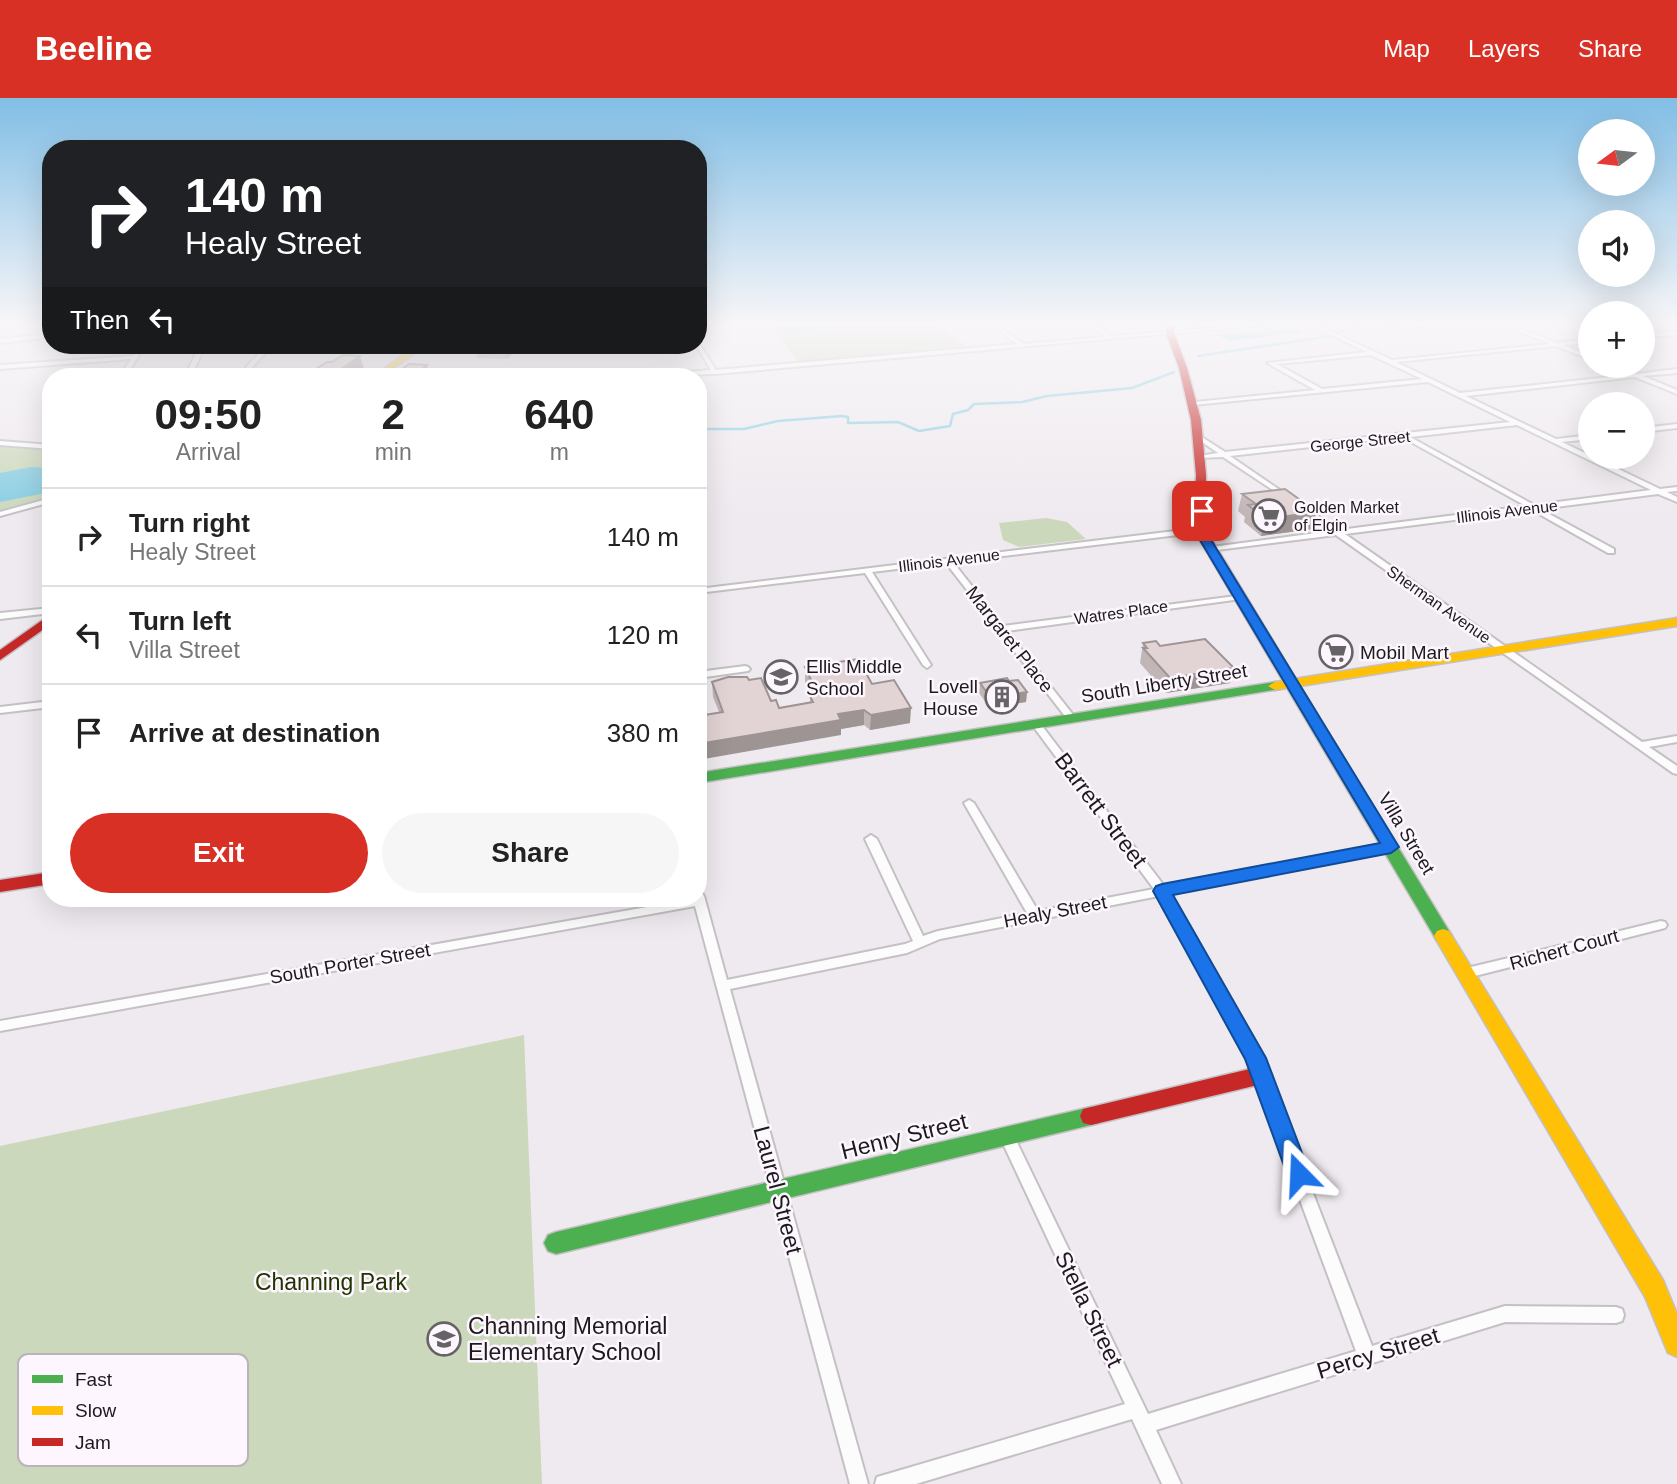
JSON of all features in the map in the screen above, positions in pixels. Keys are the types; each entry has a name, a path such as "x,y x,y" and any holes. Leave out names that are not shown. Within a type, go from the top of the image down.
{"main road":[{"path":"1190,388 1200,438 1200,530"},
{"name":"Villa Street","path":"1200,530 1654,1289 1677,1344"},
{"name":"South Liberty Street","path":"707,777 1677,622"},
{"path":"0,656 42,625"},
{"path":"0,886 42,879"},
{"name":"Henry Street","path":"556,1243 1262,1075"}],"street":[{"path":"1315,388 1321,391"},
{"path":"1195,404 1354,388"},
{"path":"1445,388 1677,500"},
{"path":"1460,395 1528,388"},
{"name":"George Street","path":"1201,457 1519,423"},
{"path":"1655,429 1677,426"},
{"path":"1404,436 1611,551"},
{"name":"Sherman Avenue","path":"1200,438 1677,771"},
{"path":"1555,441 1578,438"},
{"path":"0,443 42,446"},
{"name":"Illinois Avenue","path":"1212,549 1677,489"},
{"path":"0,514 42,502"},
{"name":"Illinois Avenue","path":"707,590 1200,530"},
{"name":"Margaret Place","path":"948,561 1071,718"},
{"path":"867,570 927,666"},
{"name":"Watres Place","path":"1001,629 1241,597"},
{"path":"0,616 42,611"},
{"path":"707,674 745,668"},
{"path":"0,710 42,705"},
{"name":"Barrett Street","path":"1036,724 1162,891 1250,1048 1367,1356"},
{"path":"1641,745 1677,739"},
{"path":"969,803 1034,915"},
{"path":"871,839 919,941"},
{"name":"Healy Street","path":"723,986 907,948 919,941 1034,915 1391,847"},
{"name":"South Porter Street","path":"0,1026 650,907"},
{"name":"Laurel Street","path":"701,907 859,1484"},
{"name":"Richert Court","path":"1467,973 1661,925"},
{"name":"Stella Street","path":"1006,1135 1172,1484"},
{"name":"Percy Street","path":"884,1484 1367,1356 1511,1313 1616,1315"}],"green space":[{"path":"0,446 42,450 42,500 0,511"},
{"path":"1046,518 1067,522 1086,539 1019,547 1003,540 999,523"},
{"name":"Channing Park","path":"524,1035 542,1484 0,1484 0,1146"}],"water":[{"path":"42,468 42,494 0,502 0,473"}],"building":[{"path":"1285,489 1317,512 1266,519 1248,505 1256,504 1242,494"},
{"path":"1205,639 1234,668 1170,678 1143,648 1147,648 1143,643 1156,641 1160,646"},
{"path":"858,659 872,684 894,680 911,708 871,715 864,710 838,714 841,720 707,742 707,715 723,712 712,682 728,677 747,677 749,680 761,678 771,701 776,700 779,708 813,702 810,696 818,695 805,667"},
{"path":"1007,678 1009,681 1018,680 1027,692 1002,696 999,692 988,694 980,683"}],"waterway":[{"path":"707,429 744,429 778,421 842,416 848,417 848,423 898,422 919,431 950,426 953,414 968,410 974,404 1022,402 1047,396 1133,388"}],"traffic: fast":[{"path":"1290,681 1443,936"},
{"path":"707,777 1275,686"},
{"path":"556,1243 1091,1116"}],"traffic: slow":[{"path":"1275,686 1677,622"},
{"path":"1443,936 1654,1289 1677,1344"}],"traffic: jam":[{"path":"1188,388 1196,420 1201,475 1200,530 1290,681"},
{"path":"0,656 42,625"},
{"path":"0,886 42,879"},
{"path":"1091,1116 1262,1075"}],"place":[{"name":"Golden Market of Elgin","path":"1269,516"},
{"name":"Mobil Mart","path":"1336,652"},
{"name":"Ellis Middle School","path":"781,677"},
{"name":"Lovell House","path":"1002,697"},
{"name":"Channing Memorial Elementary School","path":"444,1339"}],"route":[{"path":"1202,511 1200,530 1391,847 1162,891 1259,1066 1299,1174"}]}
